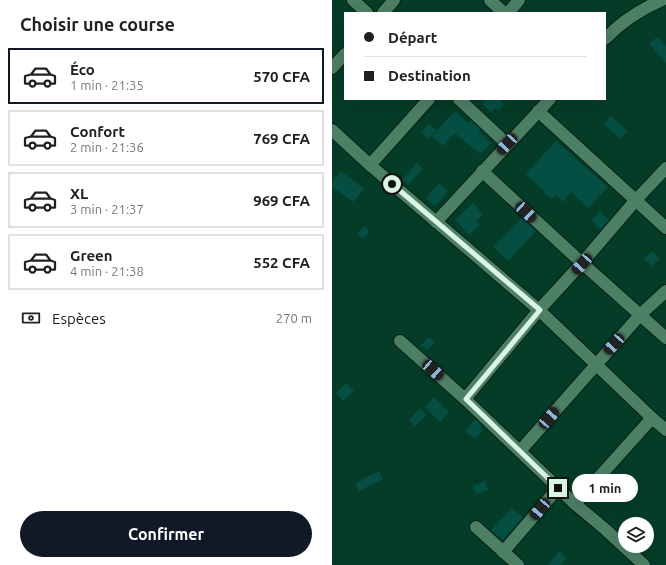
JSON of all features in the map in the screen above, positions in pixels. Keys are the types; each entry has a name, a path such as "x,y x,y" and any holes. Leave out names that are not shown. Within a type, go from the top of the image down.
{"street":[{"path":"353,0 366,12"},
{"path":"383,12 394,0"},
{"path":"490,0 503,12"},
{"path":"509,12 519,0"},
{"path":"606,39 618,26 657,1"},
{"path":"332,68 344,55"},
{"path":"370,165 428,100"},
{"path":"460,100 507,144"},
{"path":"436,222 549,100"},
{"path":"538,112 666,228"},
{"path":"332,130 370,165 540,310 666,430"},
{"path":"466,399 540,310 582,264 635,201 666,168"},
{"path":"482,171 582,264 666,338"},
{"path":"520,451 640,315 666,291"},
{"path":"400,341 466,399 575,504 644,565"},
{"path":"575,504 652,418"},
{"path":"504,552 558,488"},
{"path":"476,527 518,565"}],"building":[{"path":"657,37 666,46 666,63 649,44"},
{"path":"485,100 502,100 501,101 505,104 498,111 495,108 491,112 482,104"},
{"path":"455,111 468,123 470,120 480,129 478,131 491,143 480,154 455,133 443,146 432,136"},
{"path":"611,116 627,131 620,139 604,124"},
{"path":"429,124 437,130 428,138 421,133"},
{"path":"556,141 608,187 588,208 571,192 563,202 555,195 552,199 526,174"},
{"path":"417,163 423,169 408,185 402,180"},
{"path":"341,171 364,189 353,202 332,186 332,182"},
{"path":"439,183 448,191 435,206 426,198"},
{"path":"473,203 483,214 476,221 480,225 469,235 455,220"},
{"path":"600,211 609,220 600,229 591,220"},
{"path":"522,218 536,231 508,261 493,247"},
{"path":"365,226 370,232 362,239 357,233"},
{"path":"652,251 659,259 652,266 644,259"},
{"path":"429,337 435,342 427,350 421,345"},
{"path":"346,383 354,391 343,401 336,393"},
{"path":"434,397 449,412 440,422 425,407"},
{"path":"420,408 426,415 415,426 409,420"},
{"path":"475,419 482,426 480,428 483,430 475,439 465,431"},
{"path":"379,471 383,479 359,491 355,483"},
{"path":"485,481 488,490 476,494 473,486"},
{"path":"512,508 523,517 503,540 491,530"},
{"path":"559,551 567,558 560,565 548,565"}],"route":[{"path":"392,184 540,310 466,399 558,488"}]}
